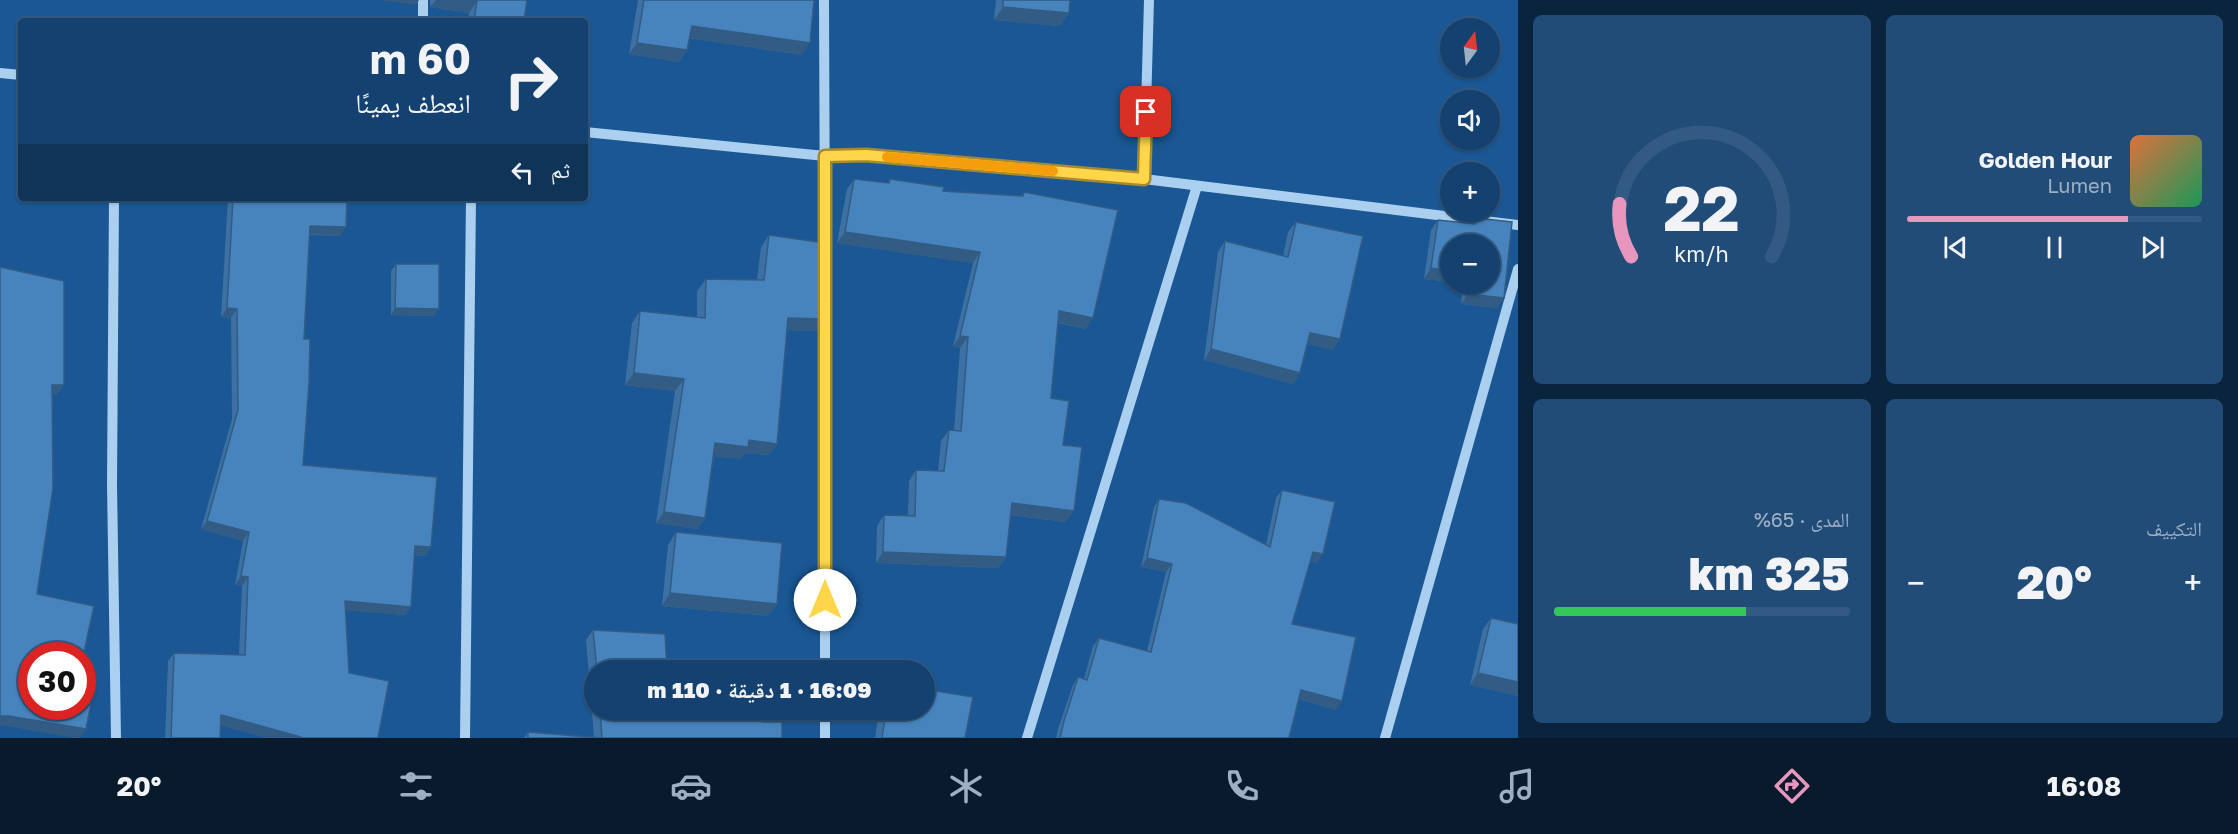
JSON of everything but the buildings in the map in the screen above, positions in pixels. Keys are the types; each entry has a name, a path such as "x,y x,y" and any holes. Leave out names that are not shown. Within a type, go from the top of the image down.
{"street":[{"path":"423,0 423,18"},
{"path":"824,0 825,264"},
{"path":"1144,179 1149,0"},
{"path":"0,73 18,75"},
{"path":"588,132 825,156 866,155 1144,179 1518,225"},
{"path":"1027,738 1197,186"},
{"path":"114,201 112,484 116,738"},
{"path":"465,738 471,201"},
{"path":"1385,738 1518,269"},
{"path":"825,300 825,660"},
{"path":"825,720 825,738"}],"slow traffic":[{"path":"887,157 1053,171"}],"route":[{"path":"825,600 825,156 866,155 1144,179 1146,112"}]}
